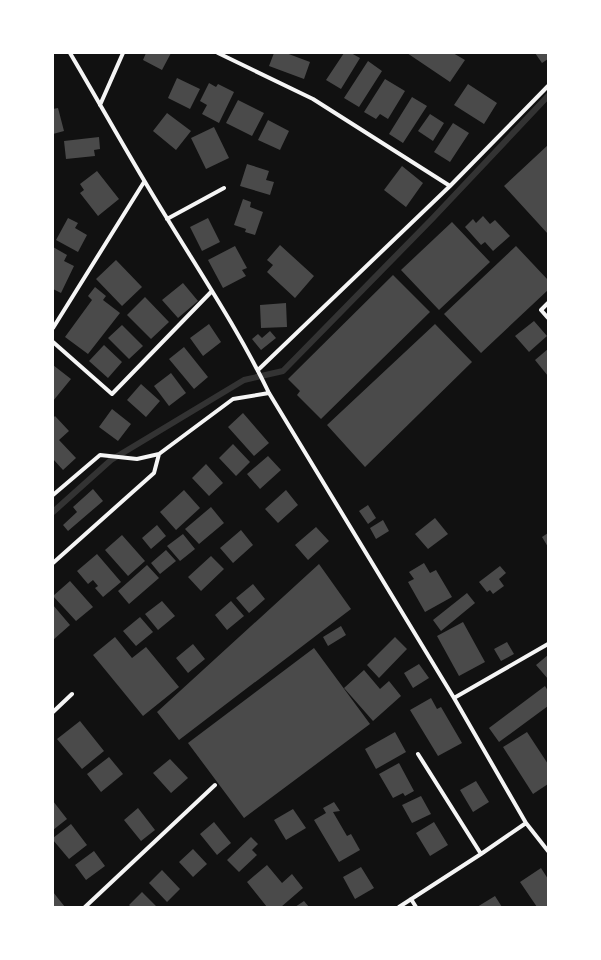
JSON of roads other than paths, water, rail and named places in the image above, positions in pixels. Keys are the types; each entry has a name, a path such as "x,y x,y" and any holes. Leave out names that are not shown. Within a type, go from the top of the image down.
{"street":[{"path":"70,53 144,182 212,291 258,370 269,393 454,698 526,823 548,851"},
{"path":"100,105 123,53"},
{"path":"218,53 313,99 450,186"},
{"path":"258,370 450,186 548,86"},
{"path":"53,328 144,182"},
{"path":"168,219 224,188"},
{"path":"53,342 112,394 212,291"},
{"path":"548,303 541,310 548,318"},
{"path":"53,495 100,454 137,459 159,454 233,399 269,393"},
{"path":"53,563 154,473 159,454"},
{"path":"454,698 548,644"},
{"path":"53,712 72,694"},
{"path":"418,754 481,854"},
{"path":"85,907 215,785"},
{"path":"399,907 526,823"},
{"path":"411,899 416,907"}],"waterway":[{"path":"53,512 111,460 244,380 283,371 432,219 548,96"}]}
